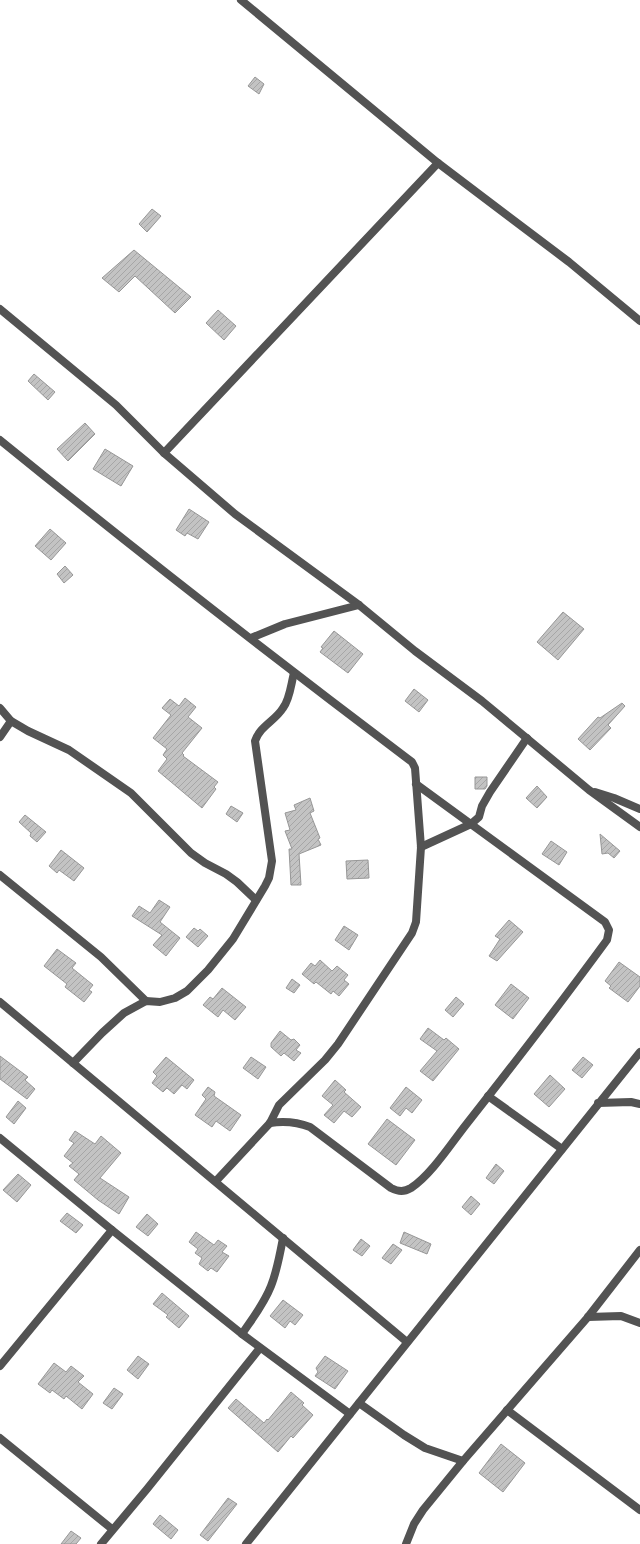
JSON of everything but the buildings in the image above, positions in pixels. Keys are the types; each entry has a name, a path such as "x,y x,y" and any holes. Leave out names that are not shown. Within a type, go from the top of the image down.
{"street":[{"path":"241,0 438,163 569,262 640,321"},
{"path":"164,454 438,163"},
{"path":"0,309 116,405 164,454 235,514 359,605 527,738 589,790 640,827"},
{"path":"0,440 102,523 412,762 415,768 421,847 416,922 412,933 338,1044 279,1105 270,1123 216,1181"},
{"path":"251,638 285,624 359,605"},
{"path":"73,1063 114,1021 124,1013 146,1001 160,1002 187,992 208,970 233,939 248,916 269,878 272,861 255,741 262,729 286,703 294,672"},
{"path":"0,708 11,721 28,731 69,750 116,782 143,804 191,853 231,878 256,900"},
{"path":"0,737 11,721"},
{"path":"421,847 471,824 479,817 482,806 490,792 527,738"},
{"path":"270,1123 285,1121 303,1124 310,1127 392,1188 398,1192 405,1191 412,1187 428,1172 607,940 609,930 605,922 416,784"},
{"path":"589,790 614,798 640,809"},
{"path":"0,876 102,957 146,1001"},
{"path":"0,1002 407,1342"},
{"path":"246,1544 640,1052"},
{"path":"488,1096 562,1149"},
{"path":"598,1103 631,1102 640,1104"},
{"path":"0,1138 242,1334 350,1414"},
{"path":"0,1366 112,1230"},
{"path":"242,1334 260,1307 272,1285 277,1269 283,1238"},
{"path":"406,1544 414,1524 463,1461 588,1317 640,1250"},
{"path":"588,1317 621,1316 640,1322"},
{"path":"101,1544 112,1529 148,1489 260,1348"},
{"path":"359,1403 425,1448 463,1461"},
{"path":"507,1410 640,1510"},
{"path":"0,1438 112,1529"}]}
